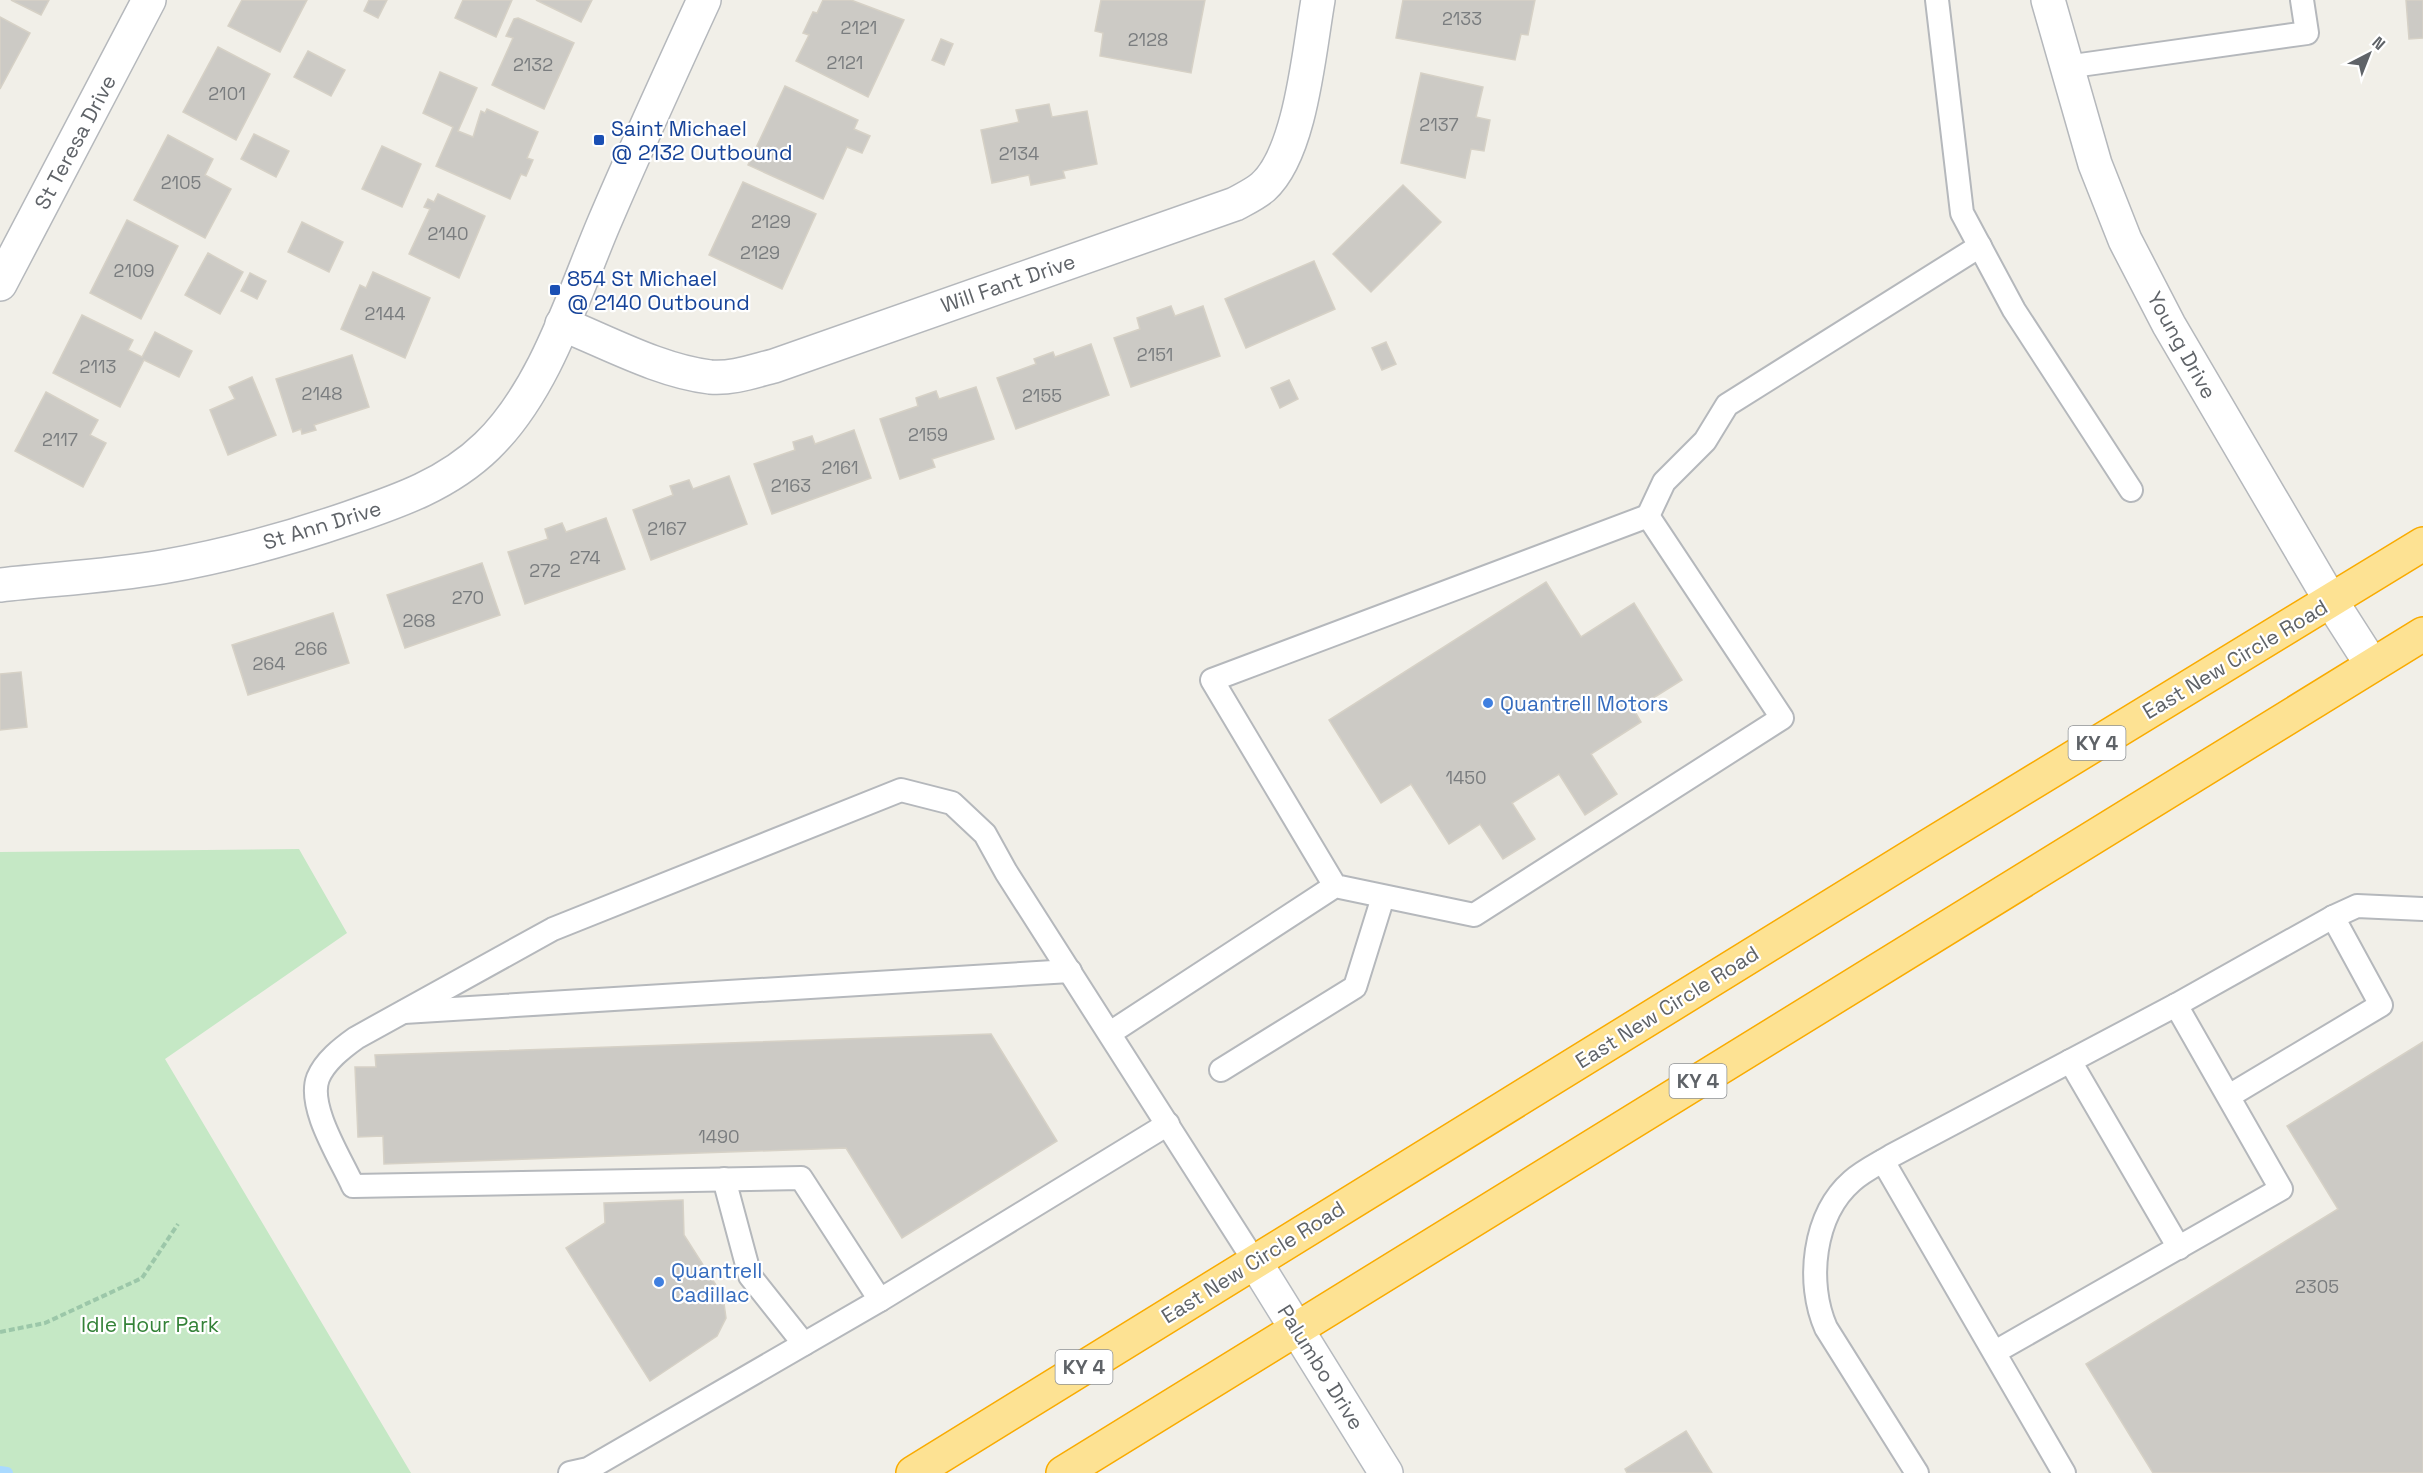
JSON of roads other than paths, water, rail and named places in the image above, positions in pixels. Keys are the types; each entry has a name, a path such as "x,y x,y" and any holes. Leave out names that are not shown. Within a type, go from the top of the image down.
{"highway":[{"name":"East New Circle Road","path":"913,1473 2423,544"},
{"name":"KY 4","path":"1063,1473 2423,634"}],"street":[{"name":"St Teresa Drive","path":"0,284 149,0"},
{"name":"St Ann Drive","path":"0,585 160,567 227,554 311,531 391,504 436,485 467,465 516,414 562,324 634,153 704,0"},
{"name":"Will Fant Drive","path":"562,324 678,371 712,377 736,376 774,366 1235,204 1262,188 1282,163 1297,115 1318,0"},
{"name":"Young Drive","path":"2048,0 2095,164 2125,240 2169,325 2331,601 2372,665"},
{"name":"Palumbo Drive","path":"1255,1262 1386,1473"}],"lane":[{"path":"1937,0 1962,213 2014,310 2131,490"},
{"path":"2066,67 2307,33 2302,0"},
{"path":"1335,886 1212,680 1648,516 1664,482 1705,441 1726,405 1980,246"},
{"path":"1110,1033 1335,886 1474,915 1782,718 1648,516"},
{"path":"880,1300 801,1178 353,1186 316,1107 318,1078 336,1053 398,1012 553,929 901,790 952,803 985,834 1006,872 1255,1262"},
{"path":"1221,1070 1356,987 1383,897"},
{"path":"1917,1473 1826,1328 1819,1312 1816,1257 1821,1233 1830,1211 1852,1181 1883,1161 2176,1005 2333,917 2357,906 2423,909"},
{"path":"2229,1096 2381,1005 2333,917"},
{"path":"398,1012 1070,971"},
{"path":"1995,1352 2281,1189 2176,1005"},
{"path":"2070,1061 2180,1248"},
{"path":"570,1473 588,1469 880,1300 1168,1124"},
{"path":"1883,1161 2064,1473"},
{"path":"724,1179 750,1276 804,1344"}],"waterway":[{"path":"0,1472 7,1473"}],"place":[{"name":"Saint Michael @ 2132 Outbound","path":"599,140"},
{"name":"854 St Michael @ 2140 Outbound","path":"555,290"},
{"name":"Quantrell Motors","path":"1488,703"},
{"name":"Quantrell Cadillac","path":"659,1282"}],"park label":[{"name":"Idle Hour Park","path":"150,1324"}]}
